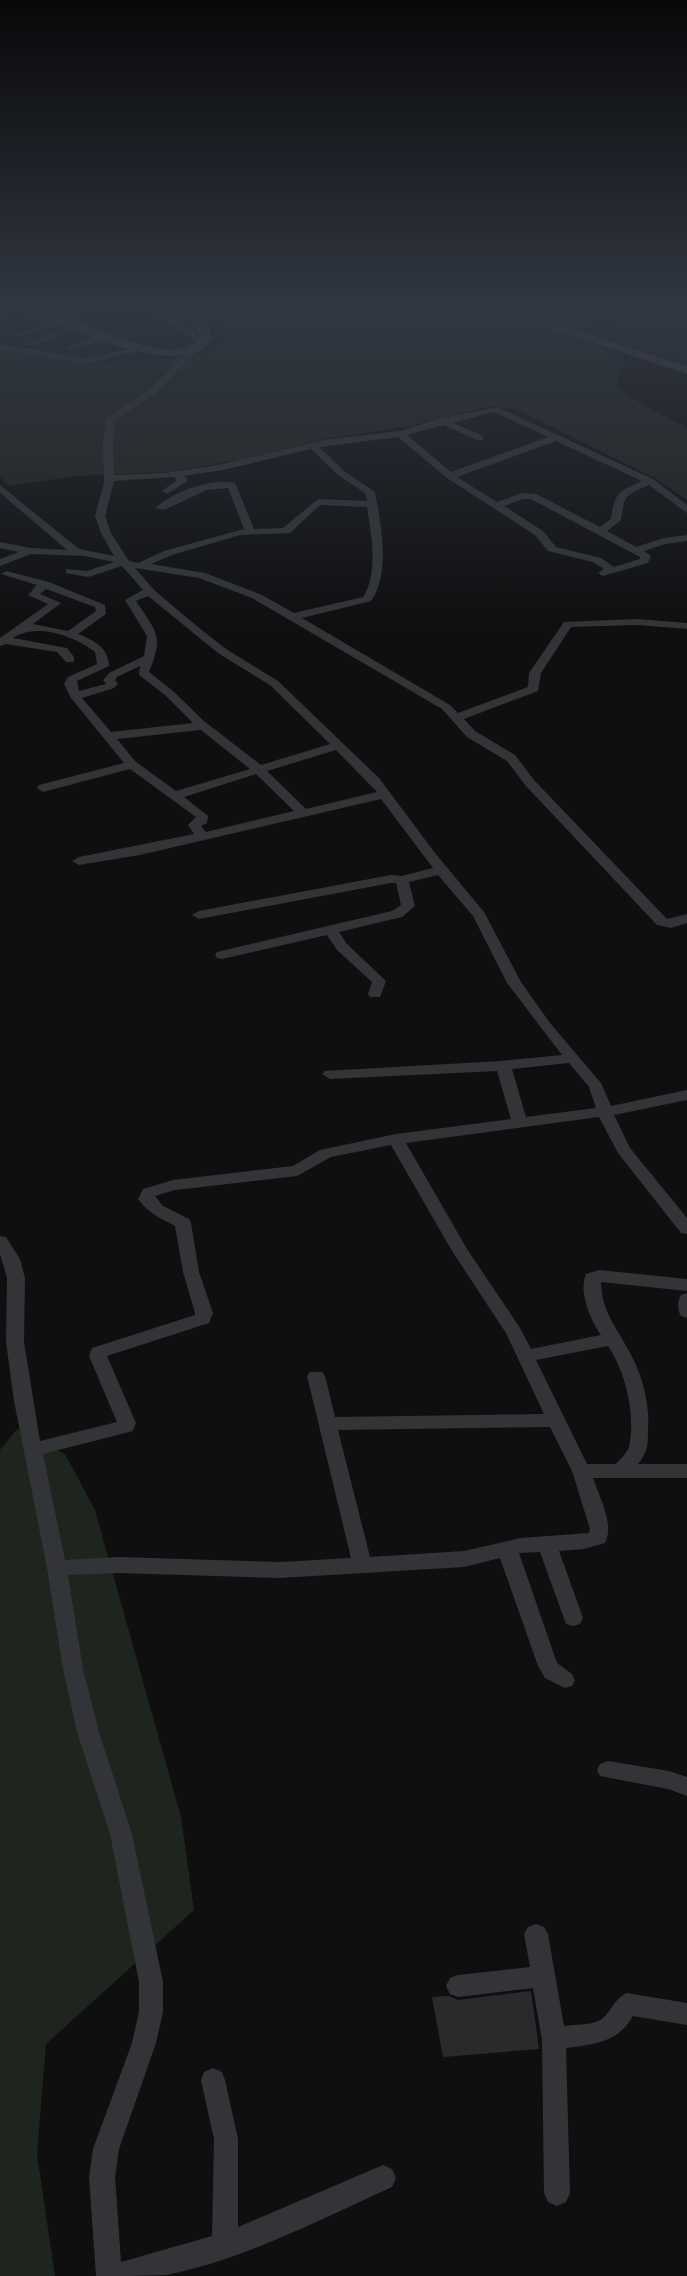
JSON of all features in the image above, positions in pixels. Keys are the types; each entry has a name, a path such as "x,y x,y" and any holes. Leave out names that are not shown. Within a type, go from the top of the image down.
{"street":[{"path":"120,413 111,419 108,440 109,478 100,516 106,533 124,562 150,591 222,651 274,683 339,744 385,794 441,870 480,915 514,983 545,1026 596,1086 605,1112 624,1150 687,1229"},
{"path":"109,478 207,470 345,439 400,434 442,421 481,413"},
{"path":"504,413 650,481 687,510"},
{"path":"442,421 480,438"},
{"path":"400,434 450,476 539,533 552,549 602,561 607,572 646,559 635,550 533,496 523,496 497,505"},
{"path":"450,476 558,437"},
{"path":"292,617 370,597 376,568 372,504 368,489 341,472 313,446"},
{"path":"207,470 216,484"},
{"path":"167,491 182,482 176,474"},
{"path":"600,532 616,520 619,498 625,492 650,481"},
{"path":"160,508 216,484 234,487 250,531"},
{"path":"1,490 51,533 83,554"},
{"path":"141,565 168,553 250,531 286,531 318,502 372,504"},
{"path":"635,550 664,541 687,538"},
{"path":"0,545 31,551 83,554 214,579 257,596 446,707 471,734 511,758 530,782 662,922 671,925 687,918"},
{"path":"0,563 31,551"},
{"path":"70,571 88,574 124,562"},
{"path":"6,574 46,584 90,600 103,608 98,615 69,636"},
{"path":"2,642 56,603 33,595 46,584"},
{"path":"150,591 130,600 153,636 143,673 169,693 202,726 259,770 303,813"},
{"path":"455,718 534,689 535,673 568,624 637,622 687,626"},
{"path":"19,630 42,628 69,636 97,649 104,663 100,669 72,679 70,684 75,696 132,765 177,795 202,816 202,820 194,825 202,836"},
{"path":"2,642 60,649 67,653 70,660"},
{"path":"75,696 106,688 112,684 109,680 113,675 148,658"},
{"path":"108,736 202,726"},
{"path":"177,795 339,744"},
{"path":"43,788 132,765"},
{"path":"79,861 140,851 385,794"},
{"path":"199,915 391,879 402,880 441,870"},
{"path":"222,955 331,931 403,911 408,901 402,880"},
{"path":"331,931 341,947 379,981 375,994"},
{"path":"330,1074 503,1066 574,1058"},
{"path":"503,1066 520,1122"},
{"path":"32,1450 126,1426 98,1352 203,1319 204,1313 191,1272 183,1223 147,1203 146,1196 149,1193 173,1185 286,1173 305,1167 326,1153 396,1139 605,1112 687,1096"},
{"path":"57,1568 118,1565 280,1570 464,1559 507,1548 592,1540 600,1534 581,1471 526,1356 509,1324 460,1251 396,1139"},
{"path":"0,1241 12,1259 16,1278 15,1342 32,1450 57,1568 76,1681 88,1732 121,1833 151,1982 151,2012 144,2043 106,2148 103,2167 109,2276"},
{"path":"621,1471 638,1451 639,1412 630,1373 601,1322 592,1286 594,1276 687,1285"},
{"path":"687,1299 687,1312"},
{"path":"526,1356 612,1339"},
{"path":"316,1376 362,1565"},
{"path":"327,1423 556,1420"},
{"path":"581,1471 687,1471"},
{"path":"547,1544 573,1618"},
{"path":"507,1548 548,1666 558,1677 565,1679"},
{"path":"608,1770 669,1780 687,1787"},
{"path":"536,1934 554,2040 557,2193"},
{"path":"458,1986 543,1976"},
{"path":"554,2040 611,2029 621,2019 627,2004 687,2014"},
{"path":"213,2080 226,2148 225,2244"},
{"path":"118,2276 273,2227 383,2178"}],"shaded area":[{"path":"0,413 462,413 411,426 320,440 246,459 169,472 77,476 9,486 0,477"},
{"path":"524,413 659,413 687,428 687,500 660,481"},
{"path":"17,1429 65,1454 95,1510 181,1817 194,1910 46,2044 37,2154 55,2276 0,2276 0,1450"}],"building":[{"path":"531,1991 539,2049 443,2057 432,1997 449,1996 458,2000"}]}
